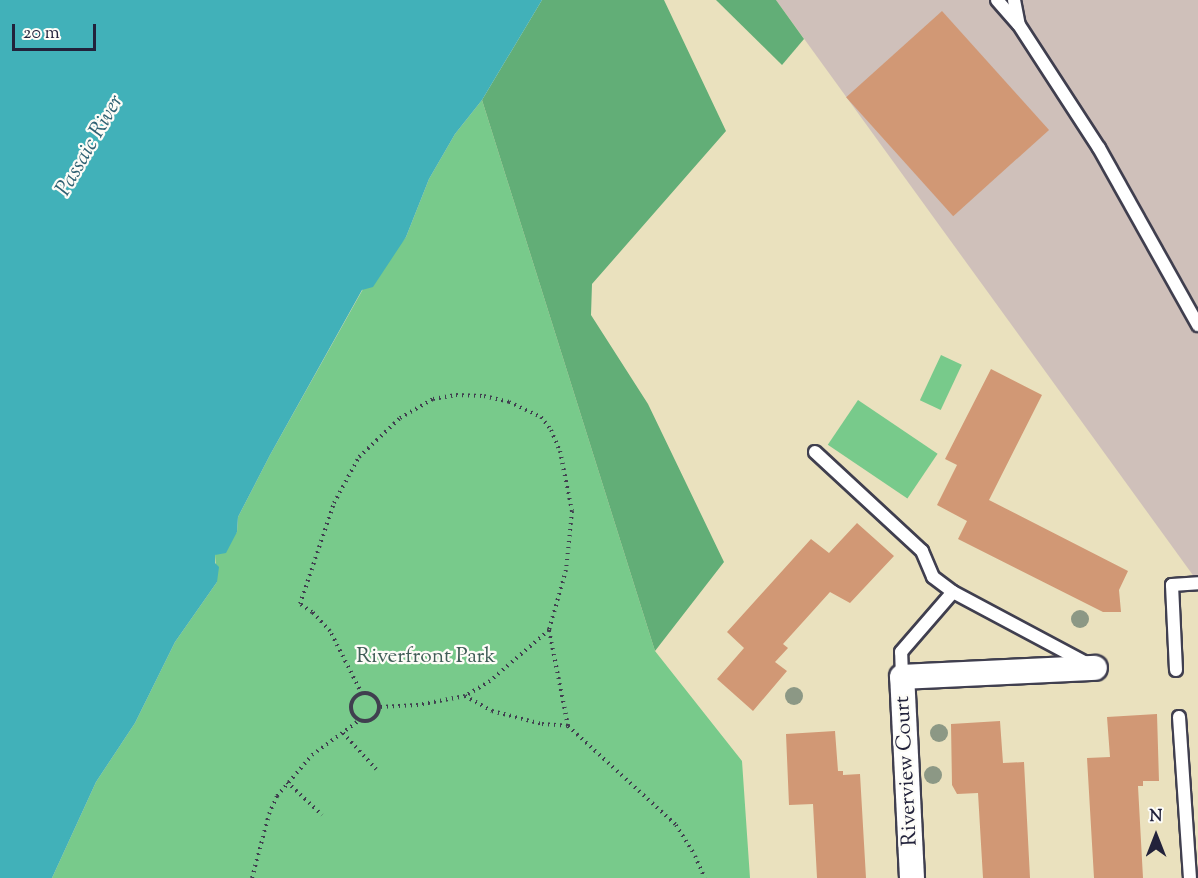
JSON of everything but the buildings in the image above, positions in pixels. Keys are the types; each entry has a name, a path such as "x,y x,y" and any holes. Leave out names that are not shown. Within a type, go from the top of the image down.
{"street":[{"name":"Riverview Court","path":"912,878 902,677 1095,668"}],"lane":[{"path":"997,0 1019,25 1099,148 1198,325"},
{"path":"1014,0 1019,25"},
{"path":"815,452 922,551 933,578 953,592 1095,668"},
{"path":"1176,670 1173,585 1198,583"},
{"path":"902,677 901,651 953,592"},
{"path":"1179,717 1190,878"}],"path":[{"path":"362,694 330,631 312,612 300,604 334,503 359,457 400,418 434,399 456,395 484,396 509,402 541,417 551,430 560,451 572,512 566,570 549,630 568,726 676,825 705,878"},
{"path":"379,707 418,705 465,696 490,681 549,630"},
{"path":"362,694 373,696 379,707 374,718 367,721 354,716 351,706 356,697 362,694"},
{"path":"465,696 492,711 543,724 568,726"},
{"path":"252,878 269,814 287,782 312,756 360,720"},
{"path":"343,734 376,769"},
{"path":"287,782 322,815"}],"shaded area":[{"path":"776,0 1198,0 1198,578 1195,578"}],"green space":[{"path":"542,0 664,0 726,131 592,284 591,315 648,404 724,562 655,651 482,100"},
{"path":"716,0 776,0 804,39 782,65"},
{"name":"Riverfront Park","path":"482,100 655,651 742,761 750,878 52,878 96,782 135,723 175,642 217,582 215,555 237,532 238,517 270,455 363,289 406,237 429,179 455,134"},
{"path":"941,355 962,365 941,410 920,400"},
{"path":"858,400 938,454 907,498 828,445"}],"water":[{"name":"Passaic River","path":"0,0 542,0 482,100 455,134 429,179 406,237 373,287 362,290 270,455 238,517 237,532 226,553 215,555 215,563 219,567 217,582 175,642 135,723 96,782 52,878 0,878"}]}
